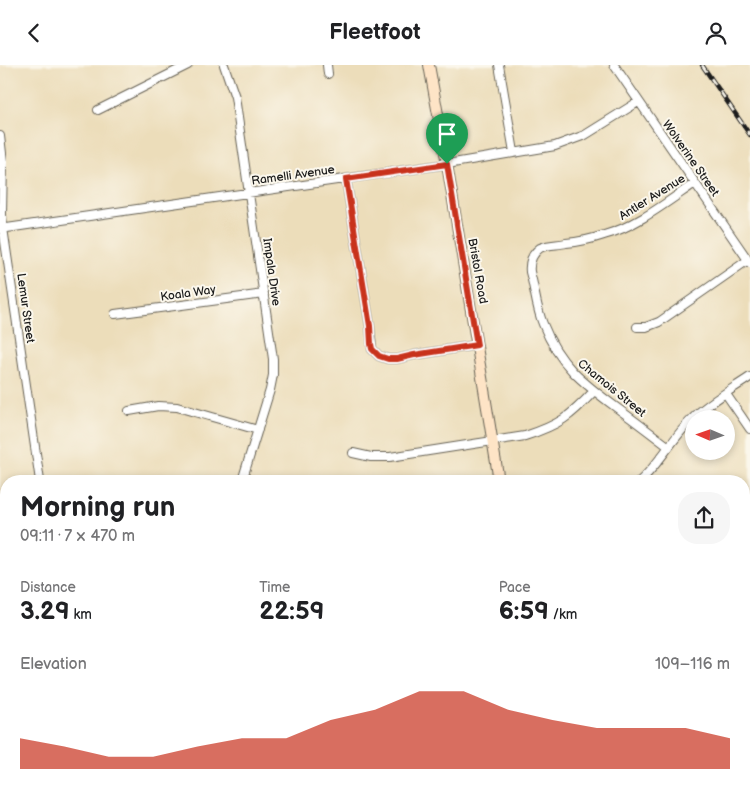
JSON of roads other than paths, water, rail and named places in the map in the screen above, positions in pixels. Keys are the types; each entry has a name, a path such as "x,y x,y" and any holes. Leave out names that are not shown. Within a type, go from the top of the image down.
{"street":[{"path":"98,110 188,65"},
{"name":"Impala Drive","path":"224,65 235,97 272,359 270,390 244,475"},
{"path":"327,65 328,74"},
{"name":"Bristol Road","path":"429,65 498,475"},
{"path":"499,65 514,152"},
{"name":"Wolverine Street","path":"614,65 749,261"},
{"name":"Ramelli Avenue","path":"1,228 447,164 554,145 576,139 594,131 638,102"},
{"name":"Lemur Street","path":"0,136 3,162 1,228 39,475"},
{"path":"346,179 370,326 372,349 383,358 397,359 477,345"},
{"name":"Antler Avenue","path":"535,253 542,247 596,237 625,227 695,183"},
{"name":"Chamois Street","path":"535,253 530,262 530,269 538,311 552,344 565,363 576,376 594,391 669,447"},
{"path":"638,327 646,327 660,322 749,261"},
{"name":"Koala Way","path":"115,314 264,294"},
{"path":"647,475 692,418 750,377"},
{"path":"353,453 371,457 390,457 525,436 551,427 574,412 594,391"},
{"path":"726,394 750,429"},
{"path":"129,411 158,406 177,407 258,430"}],"railway":[{"path":"702,65 750,135"}]}
